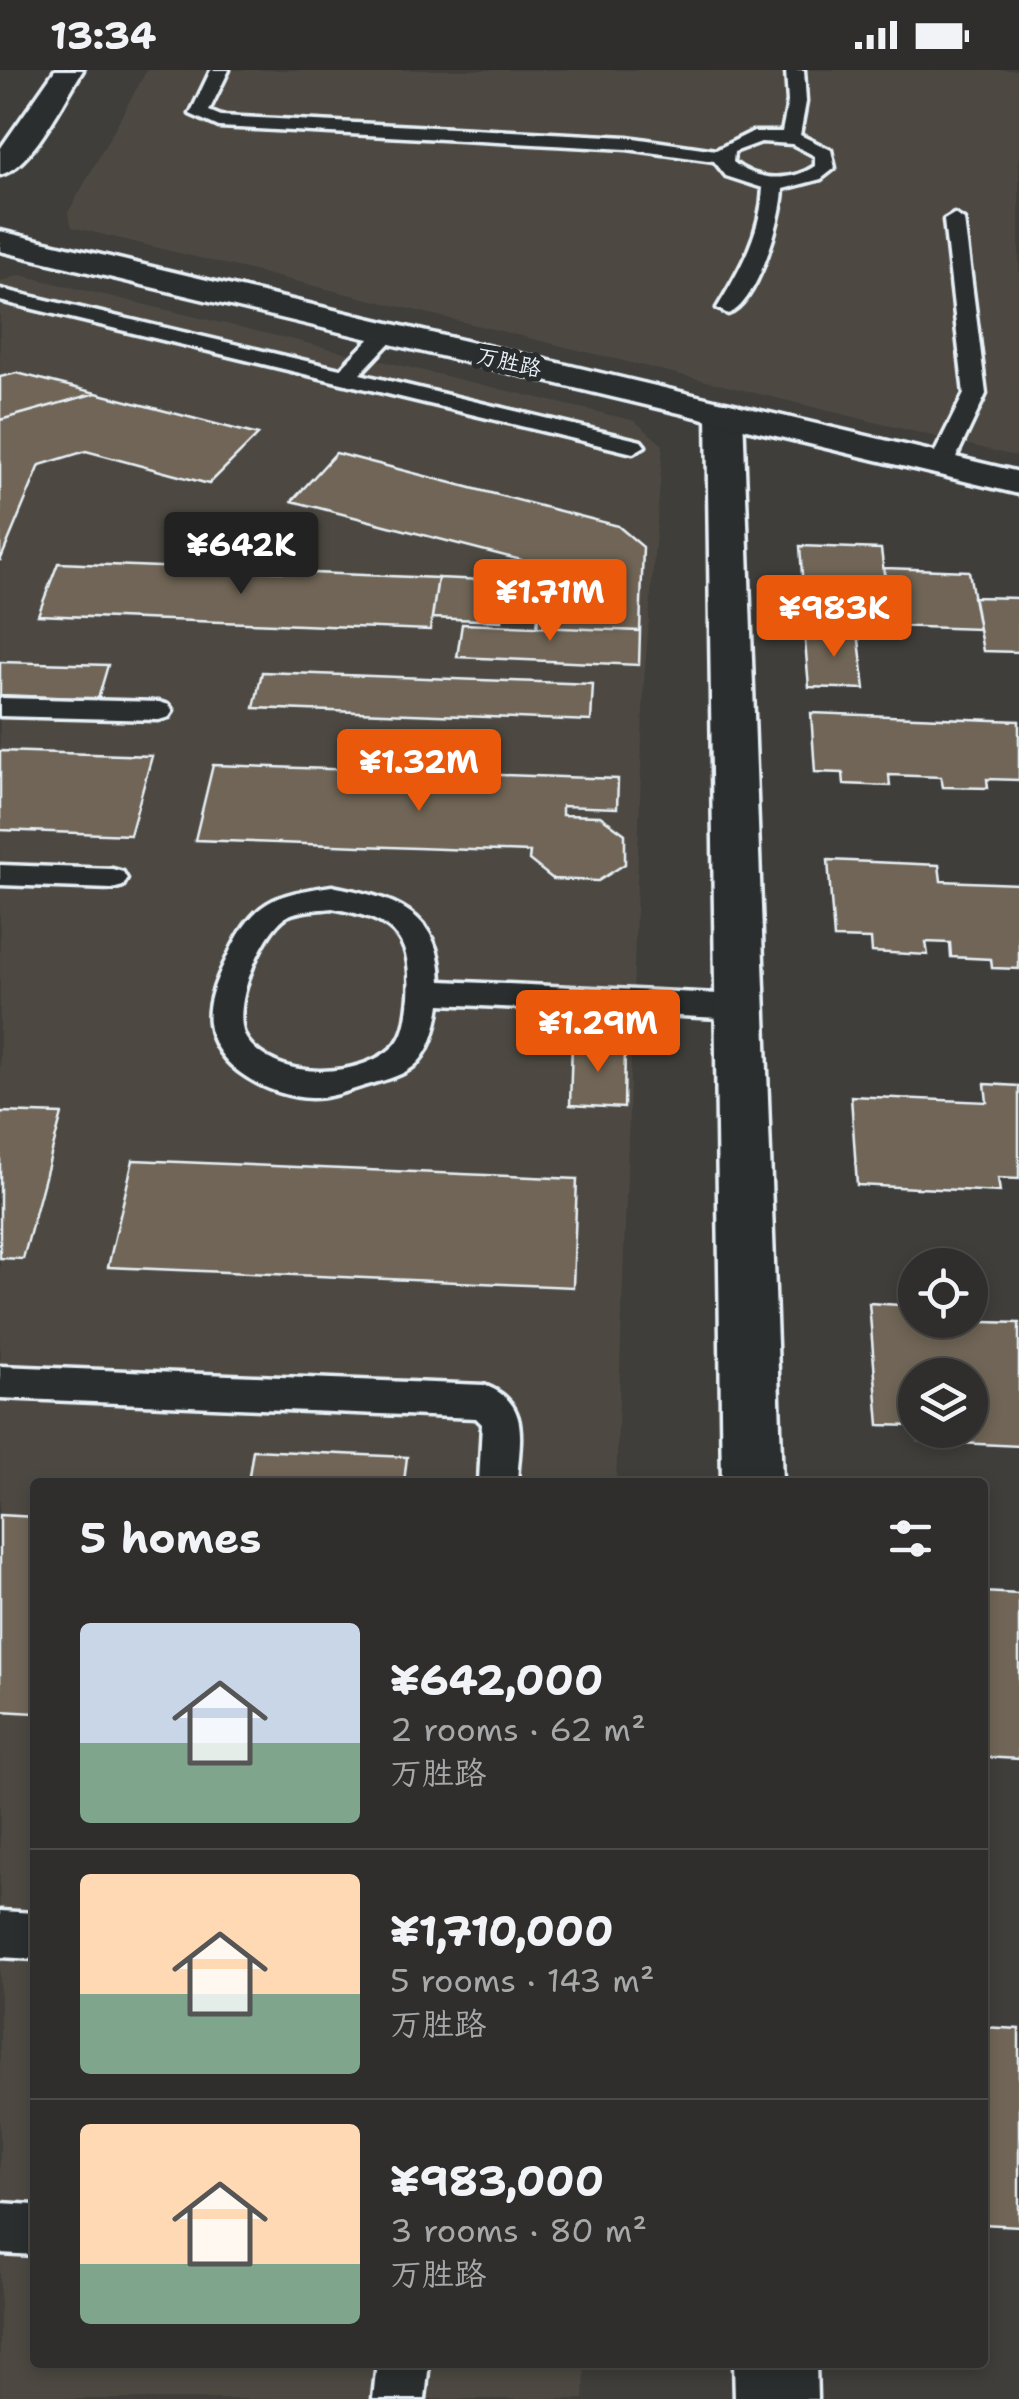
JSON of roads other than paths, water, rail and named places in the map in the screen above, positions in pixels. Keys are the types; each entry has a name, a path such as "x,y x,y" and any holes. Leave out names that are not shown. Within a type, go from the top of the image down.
{"street":[{"path":"0,166 22,143 69,70"},
{"name":"万胜路","path":"0,241 1019,483"},
{"path":"725,413 752,1478"},
{"path":"775,2368 776,2399"}],"lane":[{"path":"220,70 200,114 219,121 627,143 721,156"},
{"path":"790,138 798,102 796,70"},
{"path":"790,138 824,154 825,168 806,180 774,183 730,171 721,156 725,149 745,139 790,138"},
{"path":"728,308 766,242 774,212 774,183"},
{"path":"941,464 975,394 954,220"},
{"path":"0,295 633,446"},
{"path":"346,376 388,333"},
{"path":"0,707 158,712"},
{"path":"0,875 112,879"},
{"path":"332,896 377,904 405,920 426,952 425,992 421,1030 402,1059 315,1084 262,1074 238,1054 224,1021 234,974 264,919 278,907 332,896"},
{"path":"425,992 740,1008"},
{"path":"0,1382 484,1402 501,1417 498,1478"},
{"path":"0,1934 30,1936"},
{"path":"0,2228 30,2230"},
{"path":"399,2399 402,2368"}]}
